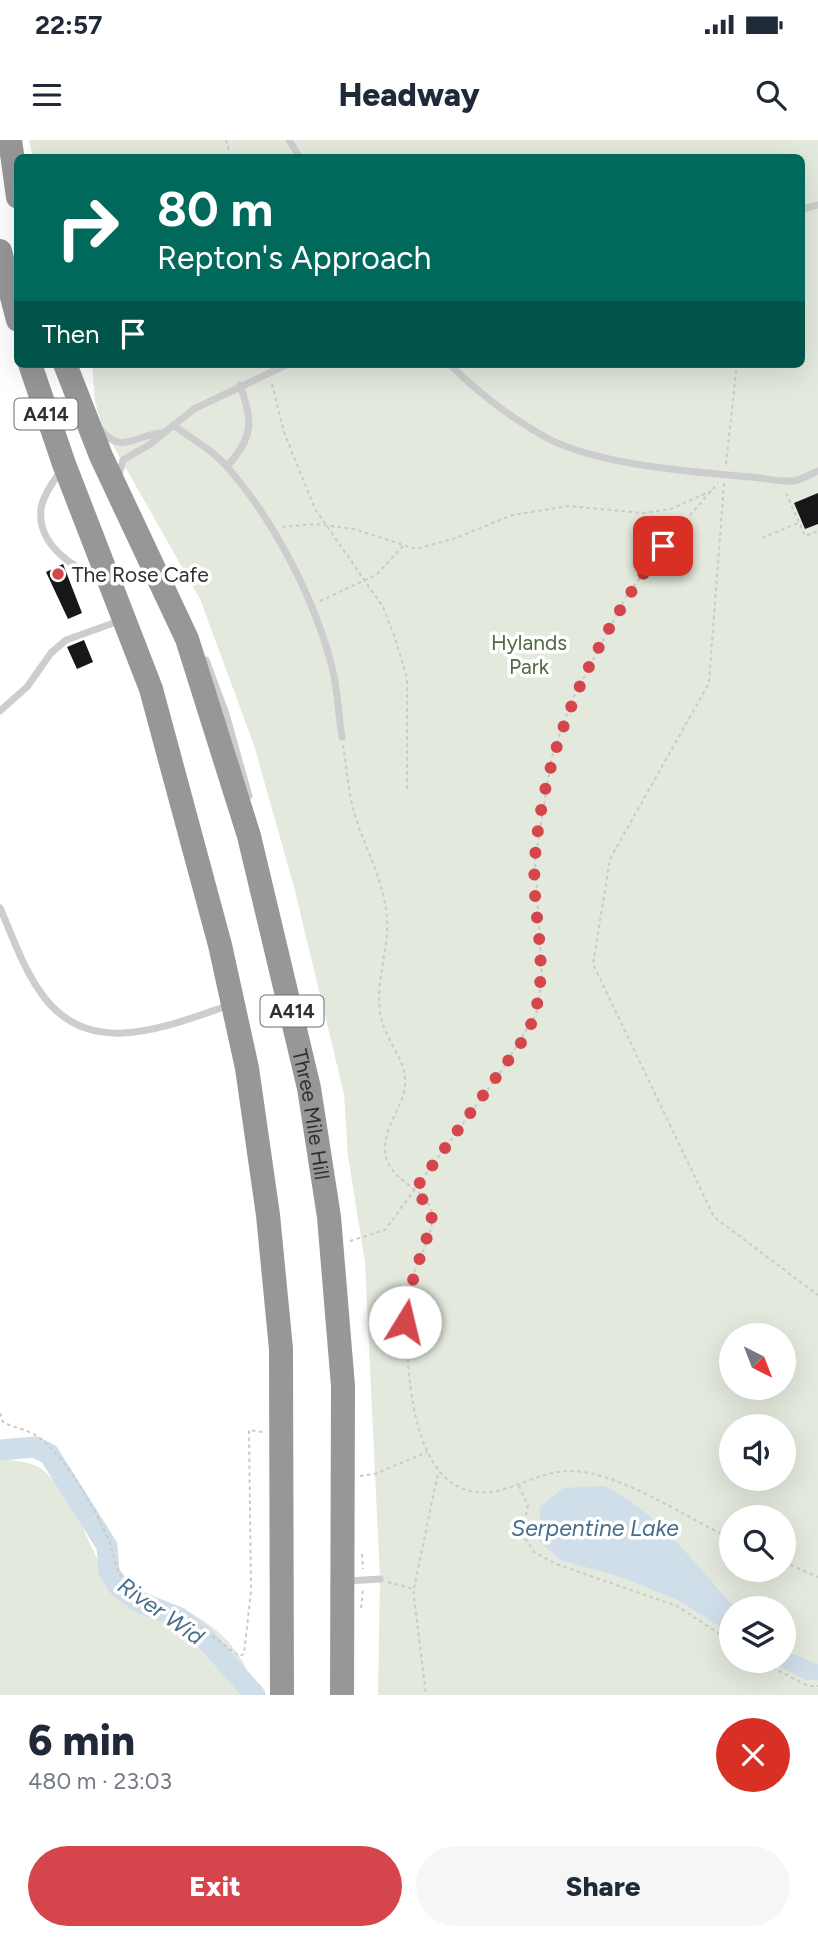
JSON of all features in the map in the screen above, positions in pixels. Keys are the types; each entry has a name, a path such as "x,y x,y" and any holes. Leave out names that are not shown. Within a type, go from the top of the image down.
{"highway":[{"path":"10,140 14,168"},
{"path":"0,251 14,305"},
{"name":"A414","path":"31,368 64,464 125,618 162,727 235,1003 268,1215 281,1349 282,1695"},
{"name":"Three Mile Hill","path":"67,368 101,456 187,639 238,797 273,930 309,1088 331,1230 343,1386 342,1695"}],"lane":[{"path":"76,368 98,426 107,437 125,445 148,434 161,433"},
{"path":"120,493 119,475 123,460 149,445 194,408 280,368"},
{"path":"453,368 493,404 549,439 620,460 725,475 794,481 818,471"},
{"path":"227,467 242,450 252,419 240,385"},
{"path":"173,425 227,467 270,529 323,633 333,671 342,737"},
{"path":"64,464 41,509 51,543 77,568 109,578"},
{"path":"147,556 195,634"},
{"path":"0,711 27,687 51,653 66,640 125,618"},
{"path":"200,646 226,714 251,806"},
{"path":"258,831 273,930"},
{"path":"0,908 39,990 69,1022 82,1028 121,1034 141,1032 235,1003"},
{"path":"342,1581 380,1579"}],"path":[{"path":"737,368 725,475 709,683 610,859 593,964 715,1217 818,1295"},
{"path":"270,373 284,432 324,526 366,581 387,615 407,678 407,791"},
{"path":"780,480 805,537 818,531"},
{"path":"270,529 298,524 354,529 416,549 456,538 512,514 569,506 643,513 671,509 714,490 663,546 626,597 572,701 552,756 535,860 542,980 536,1014 526,1036 385,1230 359,1237"},
{"path":"762,538 799,523"},
{"path":"310,603 366,581 385,567 404,545"},
{"path":"342,737 355,815 379,875 387,921 378,996 381,1018 405,1077 404,1092 387,1131 385,1152 389,1166 427,1204 432,1213 431,1226 414,1275 405,1322 413,1402 428,1452 438,1472 454,1485 476,1493 496,1493 551,1472 591,1474 639,1491 719,1532"},
{"path":"0,1413 3,1422 23,1429 44,1442 63,1465 99,1520 114,1552 117,1570 126,1582 139,1594 189,1619 239,1656 244,1654 248,1644 251,1591 249,1430 281,1432"},
{"path":"359,1476 375,1474 428,1452"},
{"path":"426,1695 413,1589 438,1472"},
{"path":"519,1485 528,1506 522,1533 534,1552 586,1576 677,1606 719,1633"},
{"path":"796,1567 818,1577"},
{"path":"380,1579 413,1589"},
{"path":"783,1673 808,1686 818,1686"}],"green space":[{"name":"Hylands Park","path":"29,140 818,140 818,1695 378,1695 380,1579 365,1262 348,1156 344,1094 294,887 254,745 200,599 102,426 95,401 92,368 805,368 805,154 32,154"},
{"path":"0,1459 33,1465 54,1481 72,1507 108,1579 167,1601 205,1622 221,1635 235,1650 246,1668 251,1695 0,1695"}],"water":[{"name":"Serpentine Lake","path":"604,1486 659,1524 724,1596 719,1596 719,1626 680,1601 624,1578 561,1560 539,1541 540,1507 563,1488"},
{"path":"796,1656 818,1664 818,1680 806,1680 792,1673 796,1673"}],"building":[{"path":"818,493 818,524 805,529 794,503"},
{"path":"63,564 82,613 68,619 46,572"},
{"path":"84,640 93,662 77,669 67,647"}],"waterway":[{"name":"River Wid","path":"0,1450 35,1447 49,1454 107,1546 109,1572 119,1587 140,1603 178,1617 202,1635 255,1695"}],"place":[{"name":"The Rose Cafe","path":"58,574"}],"route":[{"path":"405,1322 414,1275 431,1226 432,1213 414,1191 526,1036 539,1003 542,980 541,937 535,860 552,756 572,701 594,654 626,597 663,546"}]}
